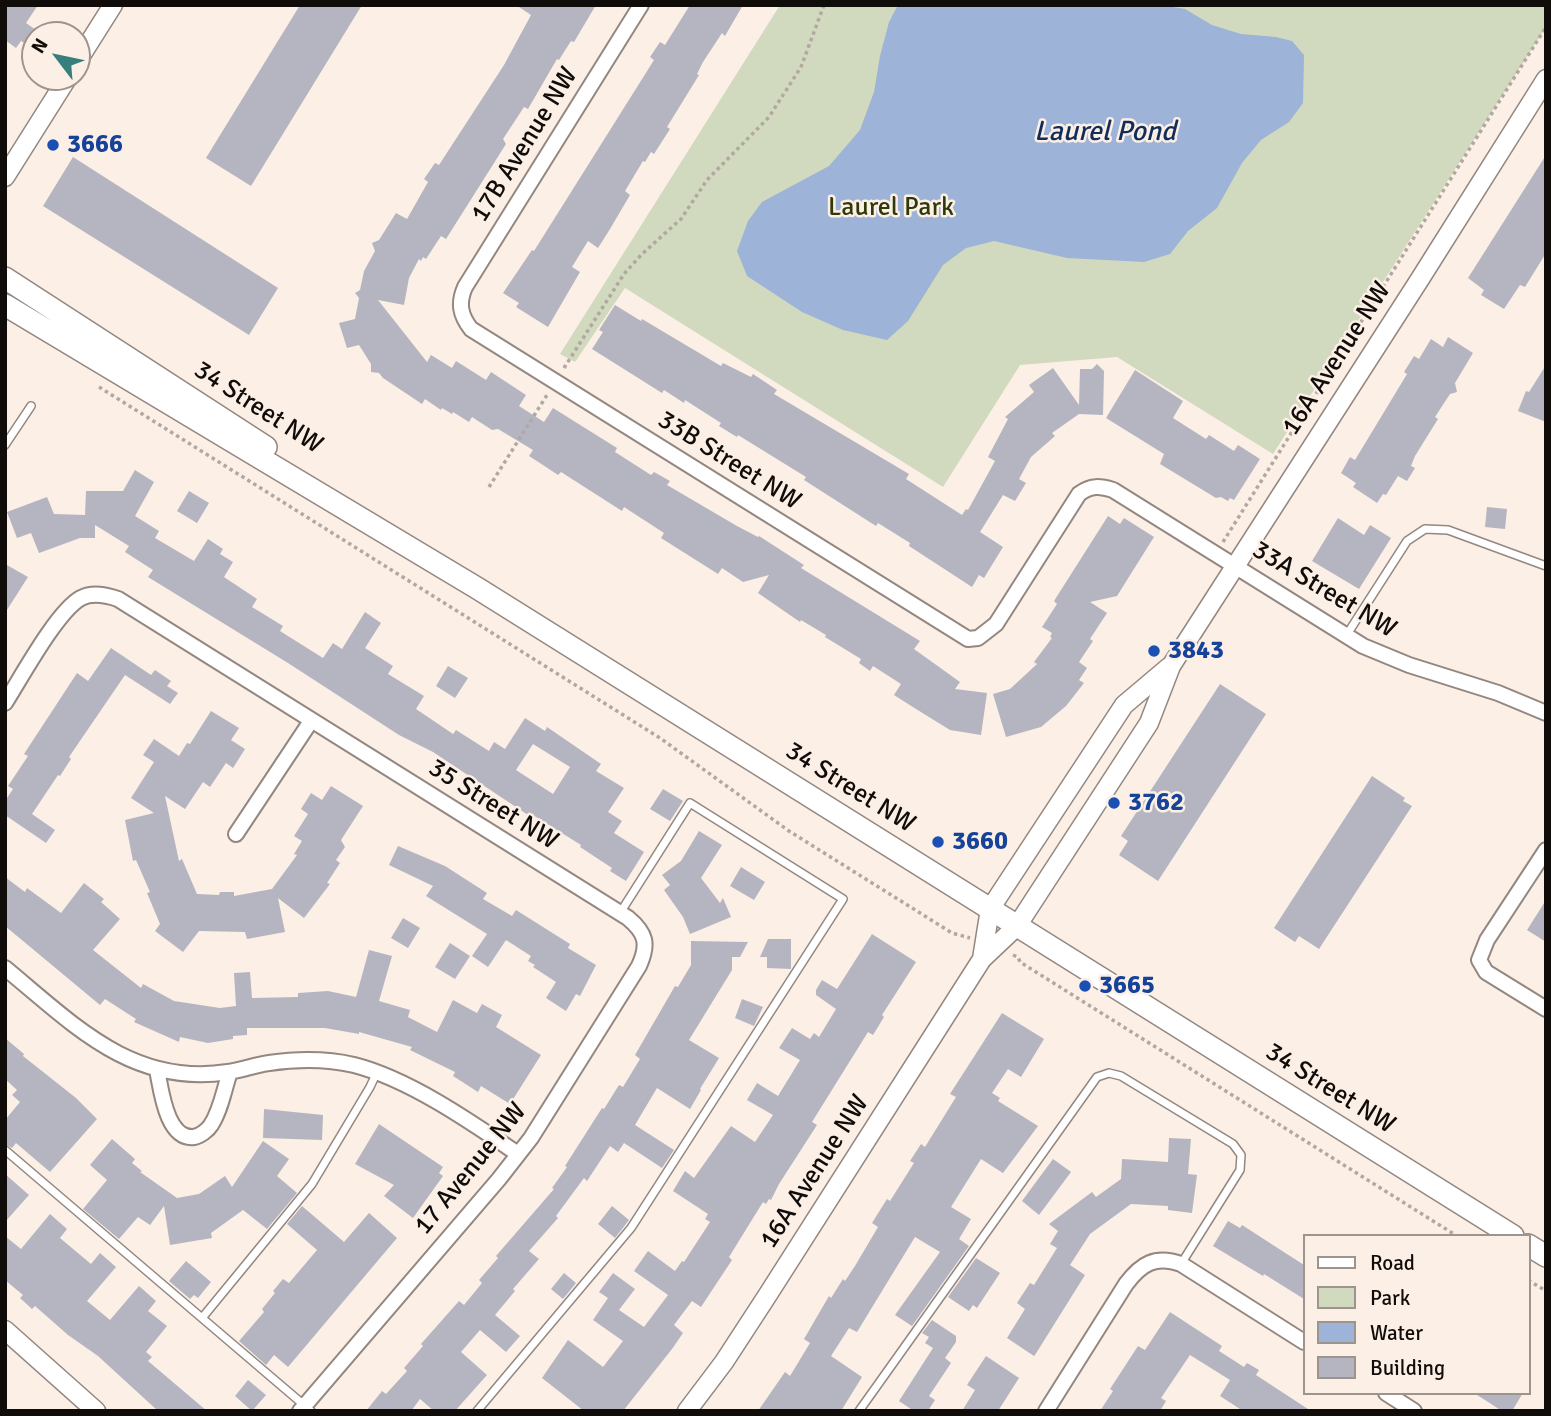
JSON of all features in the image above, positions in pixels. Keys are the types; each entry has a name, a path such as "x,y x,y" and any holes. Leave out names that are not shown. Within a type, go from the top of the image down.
{"main road":[{"name":"34 Street NW","path":"5,278 216,414 477,588"},
{"name":"34 Street NW","path":"5,305 477,588 1510,1234"},
{"path":"1530,1246 1546,1256"}],"street":[{"path":"91,40 113,5"},
{"name":"17B Avenue NW","path":"462,314 460,304 465,287 641,5"},
{"name":"16A Avenue NW","path":"687,1411 724,1362 760,1307 982,959 1017,926 1149,723 1171,666 1546,79"},
{"path":"5,177 59,91"},
{"name":"33B Street NW","path":"462,314 471,329 968,639 978,638 996,624 1071,503 1089,487"},
{"name":"33A Street NW","path":"1089,487 1102,486 1113,490 1346,636 1409,665 1498,693 1546,713"},
{"name":"35 Street NW","path":"5,704 67,610 75,602 90,595 109,596 125,603 620,913 635,924 645,937"},
{"name":"16A Avenue NW","path":"982,959 990,909 1124,705 1171,666"},
{"path":"236,834 311,721"},
{"path":"1545,852 1487,940 1479,960 1486,972 1546,1009"},
{"name":"17 Avenue NW","path":"305,1409 542,1122 639,966 646,945 645,937"},
{"path":"5,968 98,1044 158,1070 188,1075 230,1072 268,1063 314,1061 353,1065 377,1072 471,1123 518,1154"},
{"path":"158,1070 171,1121 181,1134 190,1138 197,1137 211,1125 230,1072"},
{"path":"1046,1411 1126,1284 1142,1265 1151,1261 1160,1259 1181,1264 1302,1341"},
{"path":"5,1330 96,1411"},
{"path":"1389,1395 1414,1411"}],"lane":[{"path":"5,445 31,406"},
{"path":"1346,636 1407,541 1425,529 1448,530 1546,566"},
{"path":"477,1411 631,1227 843,899 690,803 620,913"},
{"path":"202,1318 313,1184 377,1072"},
{"path":"859,1411 1097,1077 1109,1073 1121,1076 1238,1149 1241,1156 1240,1170 1181,1264"},
{"path":"5,1150 305,1409"}],"path":[{"path":"562,370 624,274 681,219 707,180 769,117 801,67 824,5"},
{"path":"1216,553 1546,27"},
{"path":"99,386 660,738 789,831 956,933"},
{"path":"489,487 547,395"},
{"path":"1018,957 1020,962 1454,1234"},
{"path":"1530,1281 1546,1291"}],"green space":[{"name":"Laurel Park","path":"780,5 1546,5 1546,27 1273,454 1117,357 1020,365 943,487 625,288 575,362 560,354"}],"water":[{"name":"Laurel Pond","path":"898,5 1161,5 1185,9 1212,25 1241,34 1292,41 1304,55 1303,103 1289,122 1261,140 1242,163 1217,208 1188,231 1170,254 1144,262 1067,258 994,241 966,248 943,265 908,321 887,340 843,330 802,312 747,276 737,251 748,221 762,202 829,166 860,130 874,92 889,22"}],"building":[{"path":"5,5 38,5 27,21 21,21 21,41 16,48 5,40"},
{"path":"300,5 362,5 251,186 206,158"},
{"path":"516,5 596,5 574,42 571,41 559,60 557,59 528,109 524,107 503,139 506,144 446,239 441,236 426,259 419,259 409,278 404,305 378,300 427,362 431,355 452,368 456,361 486,380 491,372 526,395 519,406 544,422 553,408 617,448 615,452 651,475 654,472 670,481 667,485 759,536 804,565 801,568 920,641 914,649 960,682 955,689 987,693 981,735 950,730 894,695 901,684 873,666 870,671 859,663 861,659 758,593 769,575 743,582 722,568 718,574 661,538 664,533 624,507 622,511 561,472 558,475 529,456 533,450 472,417 469,422 453,412 452,414 442,408 441,410 425,399 422,404 379,373 371,372 371,364 359,345 347,348 339,323 355,319 359,298 355,293 360,290 364,271 375,251 372,243 379,240 396,213 407,219 428,182 424,179 435,163 439,165 504,65 531,15"},
{"path":"690,5 743,5 725,36 722,33 703,62 697,74 699,75 667,127 670,129 654,154 651,152 645,162 643,161 625,191 630,195 598,248 588,241 572,267 580,272 548,327 516,307 519,303 503,293 532,250 534,251 654,60 650,57 660,42 665,45"},
{"path":"1546,155 1546,253 1525,287 1520,285 1504,309 1481,295 1484,290 1468,278"},
{"path":"73,157 278,288 249,335 43,206"},
{"path":"615,305 721,366 723,363 751,377 753,374 777,390 774,394 909,474 906,479 962,515 968,510 995,461 988,457 1008,419 1005,417 1034,392 1029,385 1053,368 1079,405 1080,369 1092,369 1097,364 1104,371 1103,415 1079,414 1052,433 1055,436 1031,457 1019,479 1026,483 1015,501 1003,495 980,532 1003,547 984,578 979,575 972,587 909,546 910,543 878,523 876,526 804,480 806,477 719,426 721,423 685,400 684,403 664,390 662,393 592,349 603,332 599,330"},
{"path":"1448,337 1473,353 1455,383 1457,392 1450,394 1435,417 1438,419 1415,456 1411,466 1415,468 1407,481 1398,476 1386,495 1383,494 1377,503 1353,487 1356,483 1341,473 1350,457 1355,460 1407,374 1404,372 1414,356 1419,359 1431,339 1443,347"},
{"path":"1546,365 1546,422 1518,411 1526,391 1529,392"},
{"path":"1135,370 1183,401 1173,418 1206,439 1209,435 1234,451 1238,445 1260,459 1234,500 1216,498 1160,464 1164,454 1106,418"},
{"path":"135,470 154,482 135,516 159,531 155,538 194,561 208,539 223,549 220,554 233,562 224,577 257,599 252,607 283,626 280,631 323,658 333,643 342,649 365,612 381,623 365,648 393,666 388,674 424,696 416,709 453,734 456,730 489,751 494,742 505,749 525,718 545,731 547,727 601,764 596,771 624,788 608,812 622,821 614,833 644,852 626,881 610,871 612,868 580,847 581,845 533,815 531,817 433,752 399,735 148,577 153,570 125,552 129,546 95,525 95,538 80,538 39,553 31,533 17,538 7,512 47,497 54,514 85,515 86,491 123,491","holes":["533,744 570,767 553,794 516,770"]},
{"path":"189,491 209,503 197,523 177,511"},
{"path":"1487,507 1507,509 1505,529 1485,527"},
{"path":"1108,516 1120,524 1124,518 1154,537 1117,596 1090,602 1107,613 1079,662 1087,668 1079,680 1084,683 1066,706 1041,727 1006,737 993,694 1010,689 1037,664 1034,662 1052,638 1052,633 1042,627 1057,604 1054,601"},
{"path":"1338,518 1364,535 1370,525 1391,538 1359,589 1312,561"},
{"path":"5,564 28,577 5,613"},
{"path":"111,648 151,675 155,670 171,681 167,686 178,693 170,704 125,675 69,757 71,759 60,776 58,775 32,814 55,830 46,843 5,815 5,801 13,789 8,786 28,756 24,754 77,673 88,681"},
{"path":"448,666 468,678 455,698 436,686"},
{"path":"1220,684 1266,714 1158,881 1119,855 1128,841 1121,836"},
{"path":"211,711 239,728 231,740 245,749 233,768 226,763 210,787 203,782 185,809 165,796 179,861 182,859 197,894 219,895 220,892 234,892 234,896 272,889 297,855 294,854 302,841 294,836 308,814 301,809 311,793 322,800 331,786 363,806 341,840 345,847 336,860 340,863 327,883 330,884 304,918 278,898 285,932 247,939 245,932 199,931 183,952 155,931 160,924 147,893 150,892 136,860 133,861 125,820 154,813 131,798 154,762 143,755 154,739 179,756"},
{"path":"1372,776 1405,798 1403,801 1412,806 1319,949 1299,936 1295,942 1274,928"},
{"path":"663,789 683,801 670,821 650,809"},
{"path":"699,831 722,845 701,878 720,903 723,898 731,917 690,934 683,917 664,890 670,885 662,875 681,861"},
{"path":"398,846 445,866 487,893 483,899 512,916 516,910 570,944 568,948 596,965 580,996 576,994 566,1011 546,998 556,982 533,967 535,965 528,961 531,956 506,940 488,967 472,956 487,934 426,896 433,886 389,865"},
{"path":"741,867 765,882 754,900 730,886"},
{"path":"5,877 25,892 27,888 61,913 84,883 104,899 101,902 120,919 93,950 141,988 143,984 174,1001 220,1008 236,1006 234,973 250,972 252,998 298,997 298,993 328,991 356,997 369,950 392,956 379,1001 410,1010 408,1017 437,1032 453,1000 477,1013 482,1004 502,1015 496,1027 541,1055 510,1104 481,1086 478,1092 453,1076 455,1072 410,1050 412,1047 359,1032 325,1028 247,1028 247,1035 233,1036 233,1039 208,1043 180,1037 179,1042 134,1022 136,1019 105,999 100,1005 5,926"},
{"path":"1546,900 1546,942 1527,930"},
{"path":"403,918 420,928 408,948 391,938"},
{"path":"872,934 916,962 882,1015 884,1017 873,1035 868,1032 812,1122 817,1125 771,1200 766,1204 763,1202 729,1257 732,1260 701,1307 692,1301 674,1325 683,1333 672,1349 623,1411 584,1411 542,1378 568,1340 603,1367 623,1341 593,1320 608,1298 599,1292 613,1273 635,1289 619,1310 644,1327 668,1295 634,1271 648,1251 675,1271 710,1222 705,1219 708,1214 673,1191 685,1171 694,1178 731,1126 755,1142 773,1115 747,1100 757,1083 778,1096 800,1060 779,1048 792,1028 810,1039 814,1033 819,1037 836,1009 816,995 816,990 822,980 837,989"},
{"path":"768,939 791,939 791,969 767,968 767,957 760,957"},
{"path":"691,941 748,942 740,957 732,957 732,970 689,1040 719,1058 690,1109 657,1088 635,1125 674,1150 662,1168 624,1143 618,1152 610,1146 587,1181 584,1178 556,1216 558,1218 529,1251 539,1259 495,1315 520,1336 506,1352 480,1330 461,1352 487,1375 455,1411 434,1411 420,1399 411,1411 366,1411 382,1391 386,1394 407,1371 404,1368 423,1346 421,1344 459,1301 464,1305 482,1283 479,1280 498,1258 496,1256 554,1189 552,1188 567,1167 565,1166 602,1108 604,1109 619,1085 623,1087 640,1059 635,1055 675,986 678,987 691,965"},
{"path":"450,943 470,956 455,979 435,967"},
{"path":"742,999 763,1007 754,1026 735,1018"},
{"path":"1002,1013 1044,1039 1021,1077 1008,1069 992,1093 1000,1098 998,1101 1038,1126 1003,1173 981,1159 951,1207 971,1219 959,1239 969,1246 912,1326 895,1315 940,1252 915,1237 857,1332 849,1328 831,1356 862,1377 841,1411 758,1411 785,1372 790,1376 810,1343 804,1339 829,1296 831,1298 855,1266 878,1227 872,1223 887,1199 890,1201 914,1163 910,1161 921,1144 925,1147 956,1097 950,1094"},
{"path":"5,1038 97,1119 50,1172 16,1143 12,1148 5,1144 5,1120 20,1102 12,1095 17,1090 5,1079"},
{"path":"264,1109 323,1115 322,1140 263,1138"},
{"path":"379,1124 443,1167 439,1173 443,1176 413,1218 384,1196 394,1185 355,1164"},
{"path":"1169,1138 1191,1139 1188,1174 1197,1175 1192,1213 1168,1210 1168,1206 1131,1204 1090,1234 1070,1265 1085,1275 1035,1355 1007,1338 1025,1309 1017,1303 1030,1283 1034,1285 1057,1248 1050,1244 1058,1231 1049,1224 1092,1192 1096,1197 1121,1179 1122,1159 1168,1162"},
{"path":"112,1139 135,1159 132,1163 142,1171 140,1172 177,1198 199,1194 225,1176 232,1187 263,1141 289,1159 277,1176 297,1193 267,1229 243,1210 211,1233 212,1238 170,1245 164,1206 150,1225 138,1217 119,1239 83,1209 107,1180 90,1165"},
{"path":"1053,1159 1071,1172 1039,1215 1022,1201"},
{"path":"5,1174 29,1195 5,1222"},
{"path":"302,1206 344,1242 369,1213 397,1238 288,1367 274,1355 266,1365 239,1341 264,1312 262,1309 283,1279 289,1283 317,1250 287,1224"},
{"path":"612,1206 629,1220 615,1238 598,1224"},
{"path":"50,1214 67,1229 60,1238 91,1264 100,1253 116,1267 87,1301 110,1320 139,1286 156,1301 148,1311 167,1326 146,1352 152,1357 148,1361 207,1411 158,1411 98,1356 68,1335 35,1306 32,1309 20,1298 23,1295 5,1280 5,1236 21,1249"},
{"path":"1228,1221 1240,1228 1242,1225 1302,1264 1302,1298 1264,1274 1263,1276 1213,1246"},
{"path":"976,1258 1000,1273 977,1308 973,1305 969,1311 948,1297"},
{"path":"186,1261 211,1282 198,1298 194,1295 190,1299 169,1281"},
{"path":"564,1273 576,1283 563,1299 551,1289"},
{"path":"1170,1312 1222,1346 1219,1351 1244,1367 1247,1363 1259,1370 1256,1375 1311,1411 1243,1411 1220,1396 1230,1380 1190,1355 1161,1398 1166,1401 1160,1411 1100,1411 1113,1391 1110,1389 1138,1346 1145,1350"},
{"path":"932,1320 956,1336 956,1342 945,1358 951,1363 929,1396 935,1400 928,1411 914,1411 899,1401 933,1348 925,1343 929,1337 922,1333"},
{"path":"986,1356 1019,1378 998,1411 962,1411 975,1390 967,1385"},
{"path":"248,1380 266,1395 252,1411 235,1396"},
{"path":"1477,1395 1522,1395 1512,1411 1502,1411"}],"place":[{"name":"3666","path":"53,145"},
{"name":"3843","path":"1154,651"},
{"name":"3762","path":"1114,803"},
{"name":"3660","path":"938,842"},
{"name":"3665","path":"1085,986"}]}
